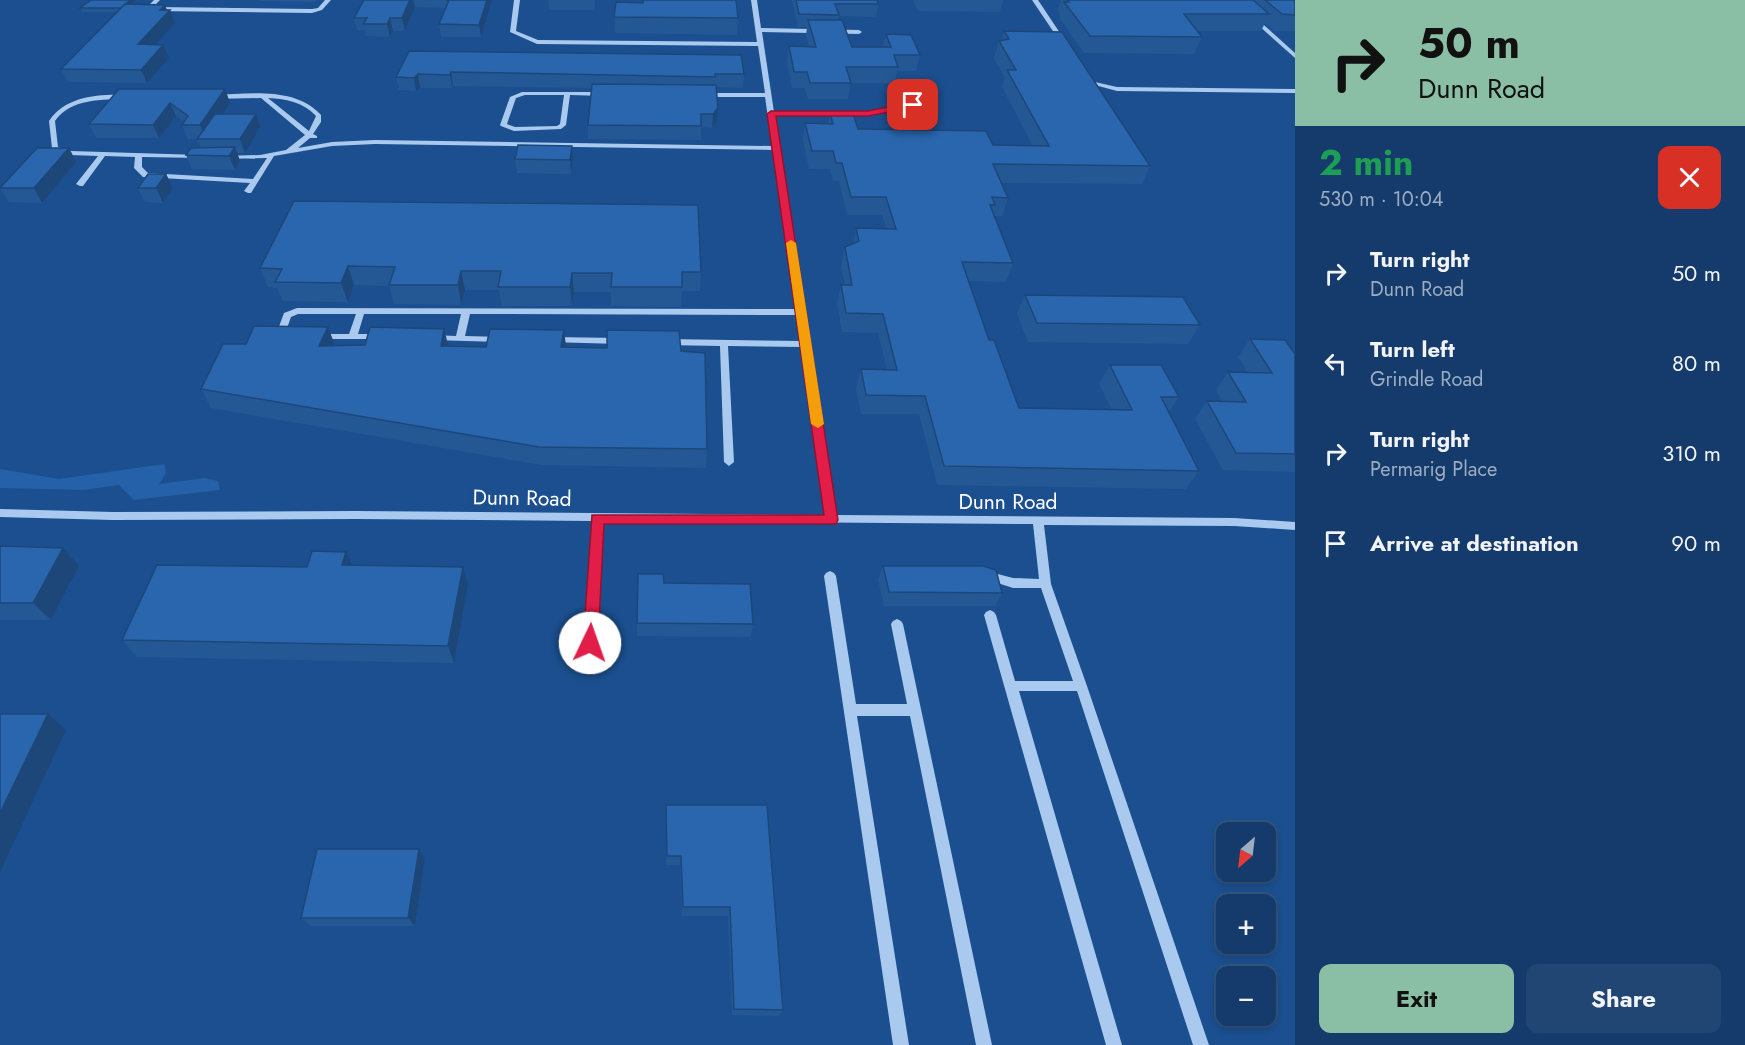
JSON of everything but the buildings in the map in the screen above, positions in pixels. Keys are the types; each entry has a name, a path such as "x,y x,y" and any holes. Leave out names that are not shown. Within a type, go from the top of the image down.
{"street":[{"path":"157,0 151,8 157,10 312,11 321,9 328,0"},
{"path":"517,0 513,32 537,42 760,44"},
{"path":"754,0 832,520"},
{"path":"1035,0 1066,47"},
{"path":"1233,0 1295,56"},
{"path":"758,30 859,32"},
{"path":"1079,66 1093,83 1118,90 1295,91"},
{"path":"567,94 563,124 559,128 514,129 503,125 513,97 518,94 567,94 614,94"},
{"path":"697,94 768,95"},
{"path":"139,97 91,98 74,104 54,117 52,121 56,148 70,153 102,155 247,157 273,155 332,144 429,142 775,148"},
{"path":"207,97 291,99 310,105 319,116 318,122 309,135 288,152"},
{"path":"264,98 309,135 332,144"},
{"path":"771,114 868,114 913,105"},
{"path":"80,184 102,155"},
{"path":"248,191 273,155"},
{"path":"139,156 138,168 146,175 254,181"},
{"path":"301,335 286,335 281,332 290,313 361,311 801,312"},
{"path":"353,336 361,311"},
{"path":"460,338 466,311"},
{"path":"311,335 388,337"},
{"path":"424,338 506,339"},
{"path":"540,340 632,341"},
{"path":"655,342 806,344"},
{"path":"724,343 729,462"},
{"name":"Dunn Road","path":"0,513 113,516 356,515 597,519 1234,522 1295,526"},
{"path":"590,643 597,519"},
{"path":"1038,521 1045,584 1201,1045"},
{"path":"975,573 1013,583 1045,584"},
{"path":"830,576 901,1045"},
{"path":"990,615 1114,1045"},
{"path":"897,624 984,1045"},
{"path":"1011,686 1081,686"},
{"path":"849,710 915,710"}],"shaded area":[{"path":"164,464 166,473 159,484 205,478 218,481 220,490 134,500 119,485 83,490 0,488 0,469 59,479"}],"slow traffic":[{"path":"791,243 818,424"}],"route":[{"path":"590,643 597,519 832,520 771,114 868,114 913,105"}]}
